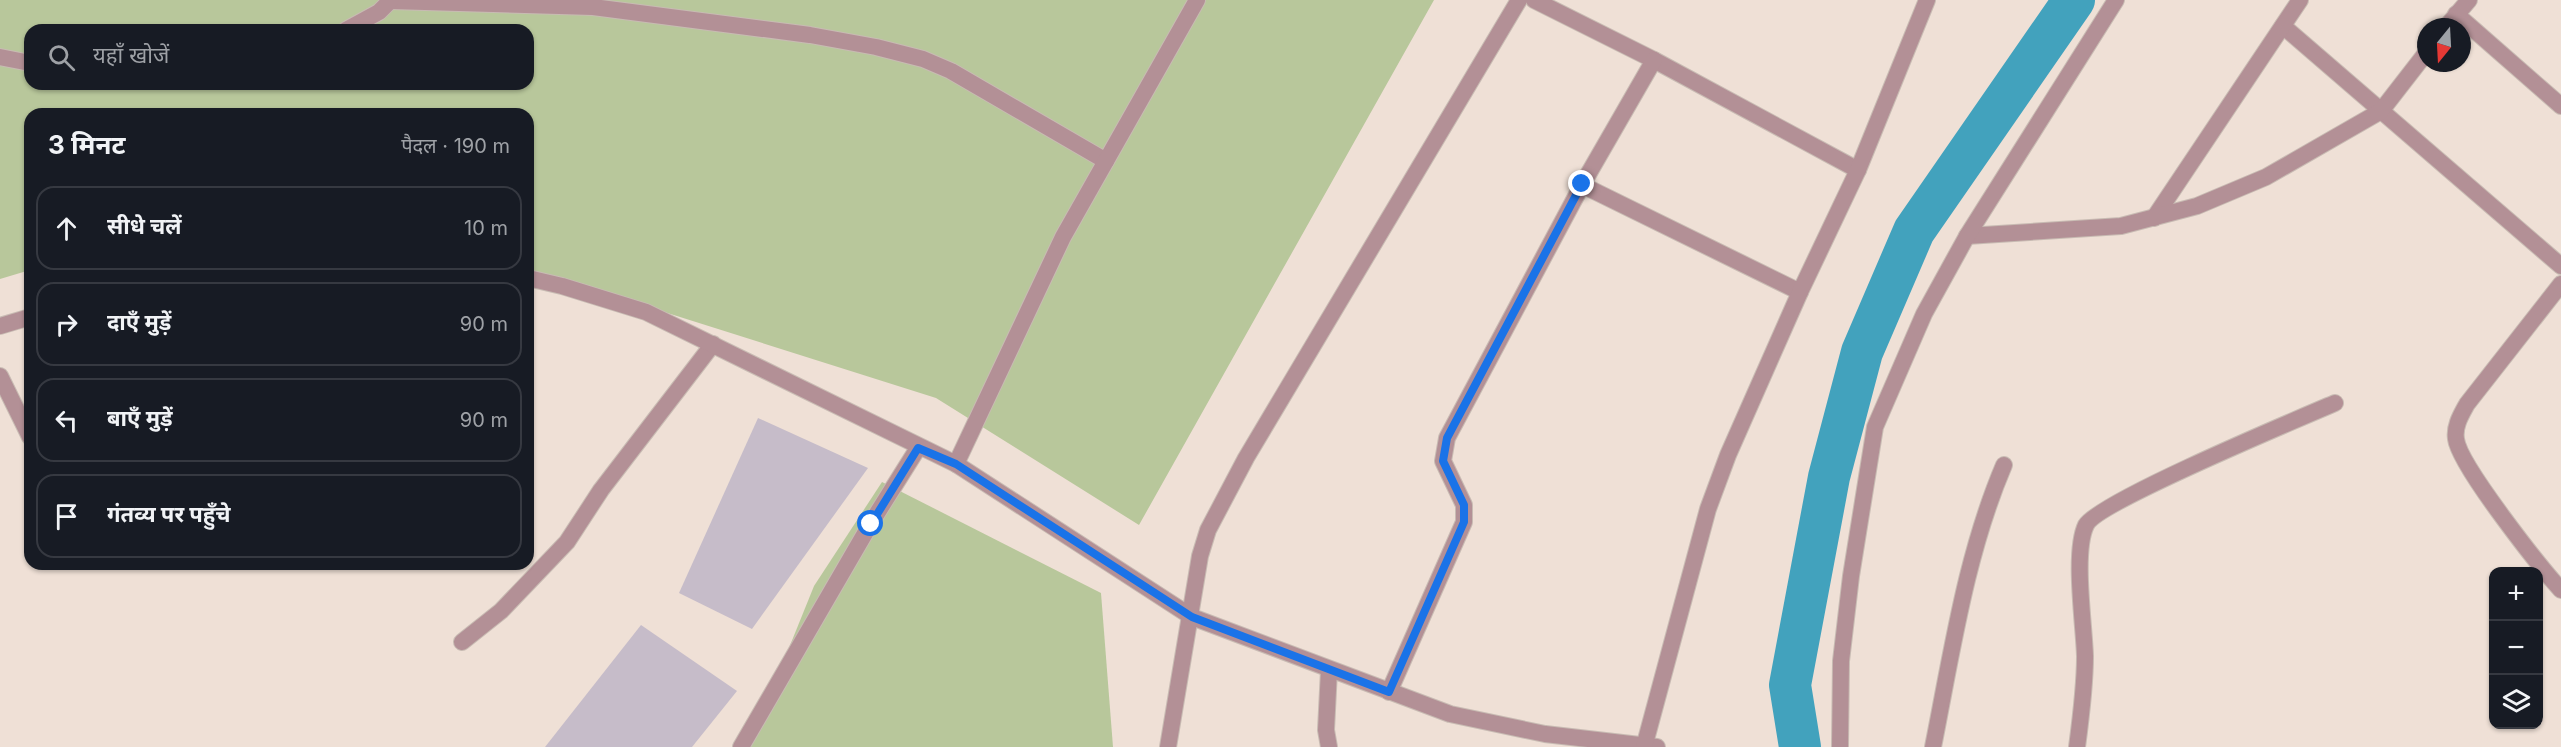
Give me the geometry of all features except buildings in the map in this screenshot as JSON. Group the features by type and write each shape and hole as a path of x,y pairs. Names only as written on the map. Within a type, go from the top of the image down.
{"street":[{"path":"357,24 379,12 391,0 593,7 810,35 876,47 923,59 951,71 1106,162"},
{"path":"956,464 1058,247 1197,0"},
{"path":"1168,747 1192,617 1200,556 1208,530 1246,458 1519,0"},
{"path":"1534,0 1654,60 1858,170"},
{"path":"534,279 646,312 918,448 956,464 1192,617 1450,714 1545,734 1649,746 1708,509 1728,455 1800,292 1858,170 1927,0"},
{"path":"1840,747 1842,650 1851,576 1875,427 1924,314 1967,236 2116,0"},
{"path":"2154,218 2301,0"},
{"path":"2453,18 2469,0"},
{"path":"2283,26 2561,266"},
{"path":"2471,36 2561,106"},
{"path":"0,57 24,62"},
{"path":"1389,692 1464,522 1464,505 1443,461 1447,438 1582,184 1654,60"},
{"path":"1967,236 2090,229 2154,218 2198,206 2266,177 2381,111 2417,65"},
{"path":"1582,184 1800,292"},
{"path":"2561,284 2467,404 2457,423 2456,439 2462,456 2473,473 2538,564 2561,590"},
{"path":"0,326 24,319"},
{"path":"462,642 509,603 567,542 601,490 713,344"},
{"path":"0,376 24,425"},
{"path":"2078,747 2085,668 2081,558 2086,524 2099,512 2177,473 2335,403"},
{"path":"741,747 918,448"},
{"path":"1933,747 1960,609 1985,515 2004,465"},
{"path":"1329,670 1326,730 1329,747"}],"green space":[{"path":"0,0 1434,0 1139,525 936,398 534,271 534,108 24,108 24,272 0,279"},
{"path":"882,482 1101,593 1113,747 749,747 814,586"}],"waterway":[{"path":"1800,747 1790,685 1829,477 1862,352 1914,231 2074,0"}],"route":[{"path":"871,524 918,448 956,464 1192,617 1389,692 1460,536 1464,522 1464,505 1451,482 1443,461 1447,438 1582,184"}]}
